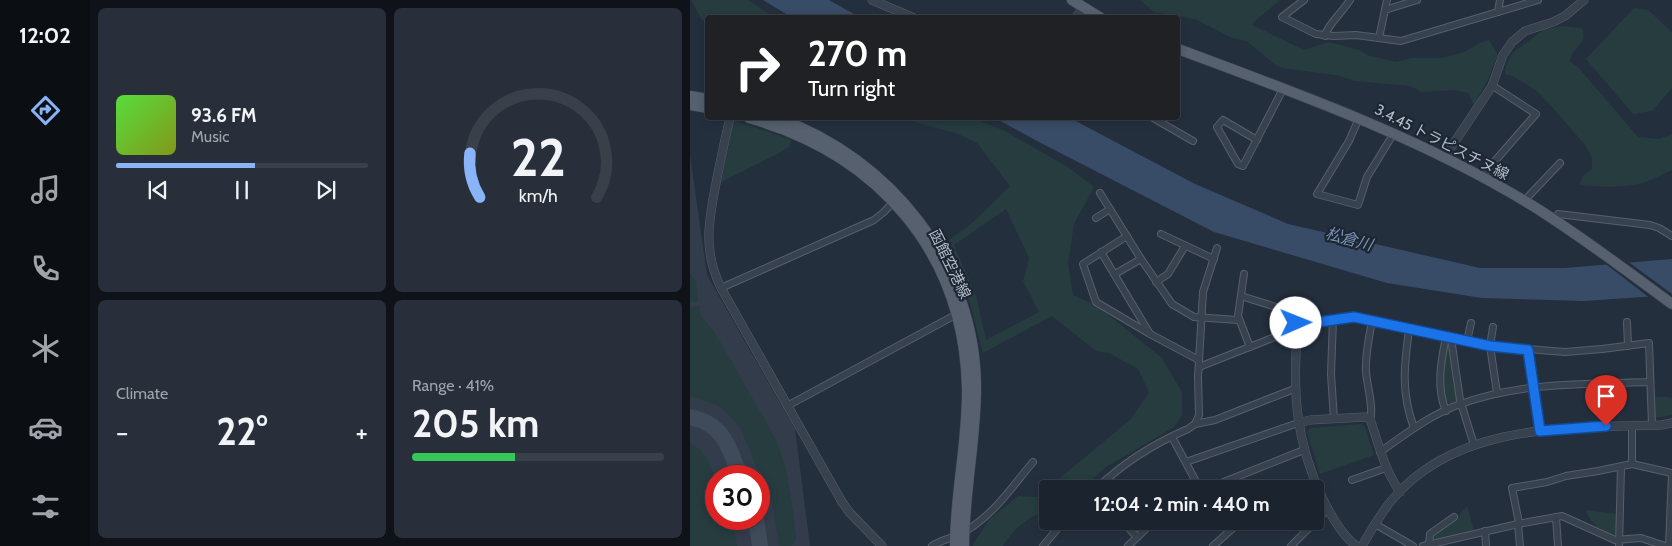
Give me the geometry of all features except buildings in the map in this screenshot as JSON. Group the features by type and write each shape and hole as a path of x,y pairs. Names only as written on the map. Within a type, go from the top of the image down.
{"main road":[{"path":"1072,0 1086,5 1098,15"},
{"name":"3.4.45 トラピスチヌ線","path":"1180,50 1359,118 1394,133 1481,177 1554,220 1606,255 1672,304"},
{"path":"690,96 705,98"},
{"path":"690,105 705,108"},
{"name":"函館空港線","path":"755,120 792,132 828,150 863,173 896,199"},
{"name":"函館空港線","path":"782,120 810,131 846,151 869,168 896,199 916,229 961,312 967,411 958,539 964,546"}],"street":[{"path":"872,0 907,15"},
{"path":"1304,0 1282,17 1316,34 1325,36 1356,35 1401,41 1536,0"},
{"path":"1341,0 1345,8"},
{"path":"1325,36 1326,29 1350,0"},
{"path":"1379,38 1387,0"},
{"path":"1385,10 1417,0"},
{"path":"1498,12 1500,0"},
{"path":"1444,158 1492,86 1503,55 1512,42 1525,31 1565,16 1584,0"},
{"path":"1078,15 1086,5"},
{"path":"1481,177 1536,114 1496,88"},
{"path":"1257,140 1223,120 1217,127 1238,164 1243,166 1257,140 1283,89"},
{"path":"1359,118 1349,141 1317,194 1358,205 1367,177 1394,133"},
{"path":"730,120 708,229 711,262 721,288 842,502 882,546"},
{"path":"1156,120 1193,141"},
{"path":"1524,201 1560,163"},
{"path":"1100,193 1141,259 1172,304 1198,318 1238,320"},
{"path":"721,288 874,220 896,199"},
{"path":"1096,218 1110,210"},
{"path":"1554,220 1558,214 1650,225 1672,236"},
{"path":"1161,234 1214,259"},
{"path":"1127,236 1083,264 1096,302 1197,361 1250,347 1298,328 1354,317 1490,346 1528,350 1565,352 1649,343 1652,425"},
{"path":"1156,282 1168,274 1185,246"},
{"path":"1195,424 1200,407 1197,361 1198,318 1203,292 1217,248"},
{"path":"1101,252 1150,334"},
{"path":"1115,274 1141,259"},
{"path":"1244,274 1238,320 1250,347"},
{"path":"1241,296 1292,312 1298,328 1294,389 1298,423 1304,450 1315,480"},
{"path":"787,406 961,312"},
{"path":"1333,320 1331,374 1334,419"},
{"path":"1372,321 1366,366 1368,398 1372,413 1370,419 1386,468 1400,492"},
{"path":"1627,322 1628,346"},
{"path":"1467,341 1470,323"},
{"path":"1493,327 1490,346 1497,393"},
{"path":"1410,330 1404,365 1404,382 1406,404 1414,428"},
{"path":"1448,337 1461,404 1474,445"},
{"path":"1446,411 1442,399 1441,381 1442,356 1448,337"},
{"path":"1528,350 1540,431"},
{"path":"1380,452 1414,428 1446,411 1461,404 1497,393 1585,384 1650,382"},
{"path":"1105,480 1132,460 1195,424 1206,423 1294,389"},
{"path":"1186,462 1298,423 1365,417 1370,419"},
{"path":"1362,546 1375,524 1400,492 1433,464 1456,452 1474,445 1510,436 1540,431 1652,425 1672,422"},
{"path":"1632,426 1632,464"},
{"path":"1172,436 1195,480"},
{"path":"1229,480 1304,450"},
{"path":"932,546 937,542 958,539 997,507 1033,462"},
{"path":"1520,546 1512,488 1632,464 1672,473 1669,546"},
{"path":"1619,543 1621,467"},
{"path":"1352,480 1386,468"},
{"path":"1324,500 1341,531 1356,546"},
{"path":"1291,546 1328,509"},
{"path":"1454,517 1430,534 1426,545 1452,543 1484,531 1562,516 1619,543 1642,538 1665,546"},
{"path":"1556,517 1558,546"},
{"path":"1375,524 1413,546"},
{"path":"1043,546 1056,530"},
{"path":"1131,530 1137,536"},
{"path":"1128,546 1144,530"},
{"path":"1213,546 1231,530"},
{"path":"1484,531 1486,546"}],"shaded area":[{"path":"690,155 707,275 795,429 810,546 690,546"}],"green space":[{"path":"691,0 748,0 771,15 705,15 705,21 702,20"},
{"path":"1140,0 1280,0 1252,25 1304,50 1329,42 1359,50 1370,56 1397,62 1411,58 1442,58 1464,52 1489,40 1498,55 1474,105 1468,93 1455,90 1422,92 1410,86 1355,81 1336,75 1282,68 1274,64 1248,42 1230,37 1195,19 1154,12"},
{"path":"1634,8 1648,10 1672,32 1672,88 1652,111 1633,114 1586,59"},
{"path":"1562,26 1582,28 1584,34 1582,42 1573,52 1570,62 1578,67 1638,137 1659,139 1672,134 1672,170 1636,185 1611,187 1579,185 1583,176 1592,169 1592,158 1585,145 1537,91 1513,76 1505,74 1506,66 1512,53 1545,29"},
{"path":"907,120 977,120 1003,130 1068,167 1094,187 1074,224 1068,263 1073,295 1097,306 1162,358 1182,392 1182,415 1174,427 1106,467 1092,480 1057,480 1131,419 1149,392 1138,369 1109,353 1096,351 1052,316 983,353 969,300 958,270 944,244 972,223 1010,186 977,143 956,133","holes":["1006,209 1029,258 1023,281 1039,312 986,340 976,296 954,245"]},
{"path":"736,121 792,140 789,147 781,152 721,182 732,123"},
{"path":"690,274 696,281 698,301 690,302"},
{"path":"699,306 701,316 715,333 775,438 784,462 795,524 796,537 795,542 791,546 779,546 773,507 770,500 770,465 756,465 741,429 726,412 717,405 690,396 690,307"},
{"path":"1447,347 1449,347 1457,401 1450,404 1447,402 1445,395 1444,382"},
{"path":"1654,397 1672,398 1672,415 1655,418"},
{"path":"1361,424 1365,427 1374,455 1320,474 1307,432 1310,428"},
{"path":"690,443 699,449 710,465 705,465 705,530 734,530 737,546 690,546"},
{"path":"1039,495 1039,514 1022,524 1011,534 1003,546 973,546 989,520 1018,496 1037,497"},
{"path":"1467,506 1474,531 1432,541 1433,535 1456,519"},
{"path":"1585,510 1617,514 1616,535 1597,527"}],"water":[{"path":"763,0 829,0 855,15 788,15"},
{"name":"松倉川","path":"999,120 1074,120 1195,184 1288,224 1480,268 1565,268 1672,259 1672,295 1584,301 1482,298 1387,283 1214,232"}],"pier":[{"path":"1626,260 1672,294 1672,297 1651,299 1603,262"}],"taxiway":[{"path":"690,417 701,420 718,431 724,438 736,465"},
{"path":"758,530 760,546"}],"route":[{"path":"1296,323 1298,325 1354,317 1490,346 1528,350 1540,431 1606,426"}]}
